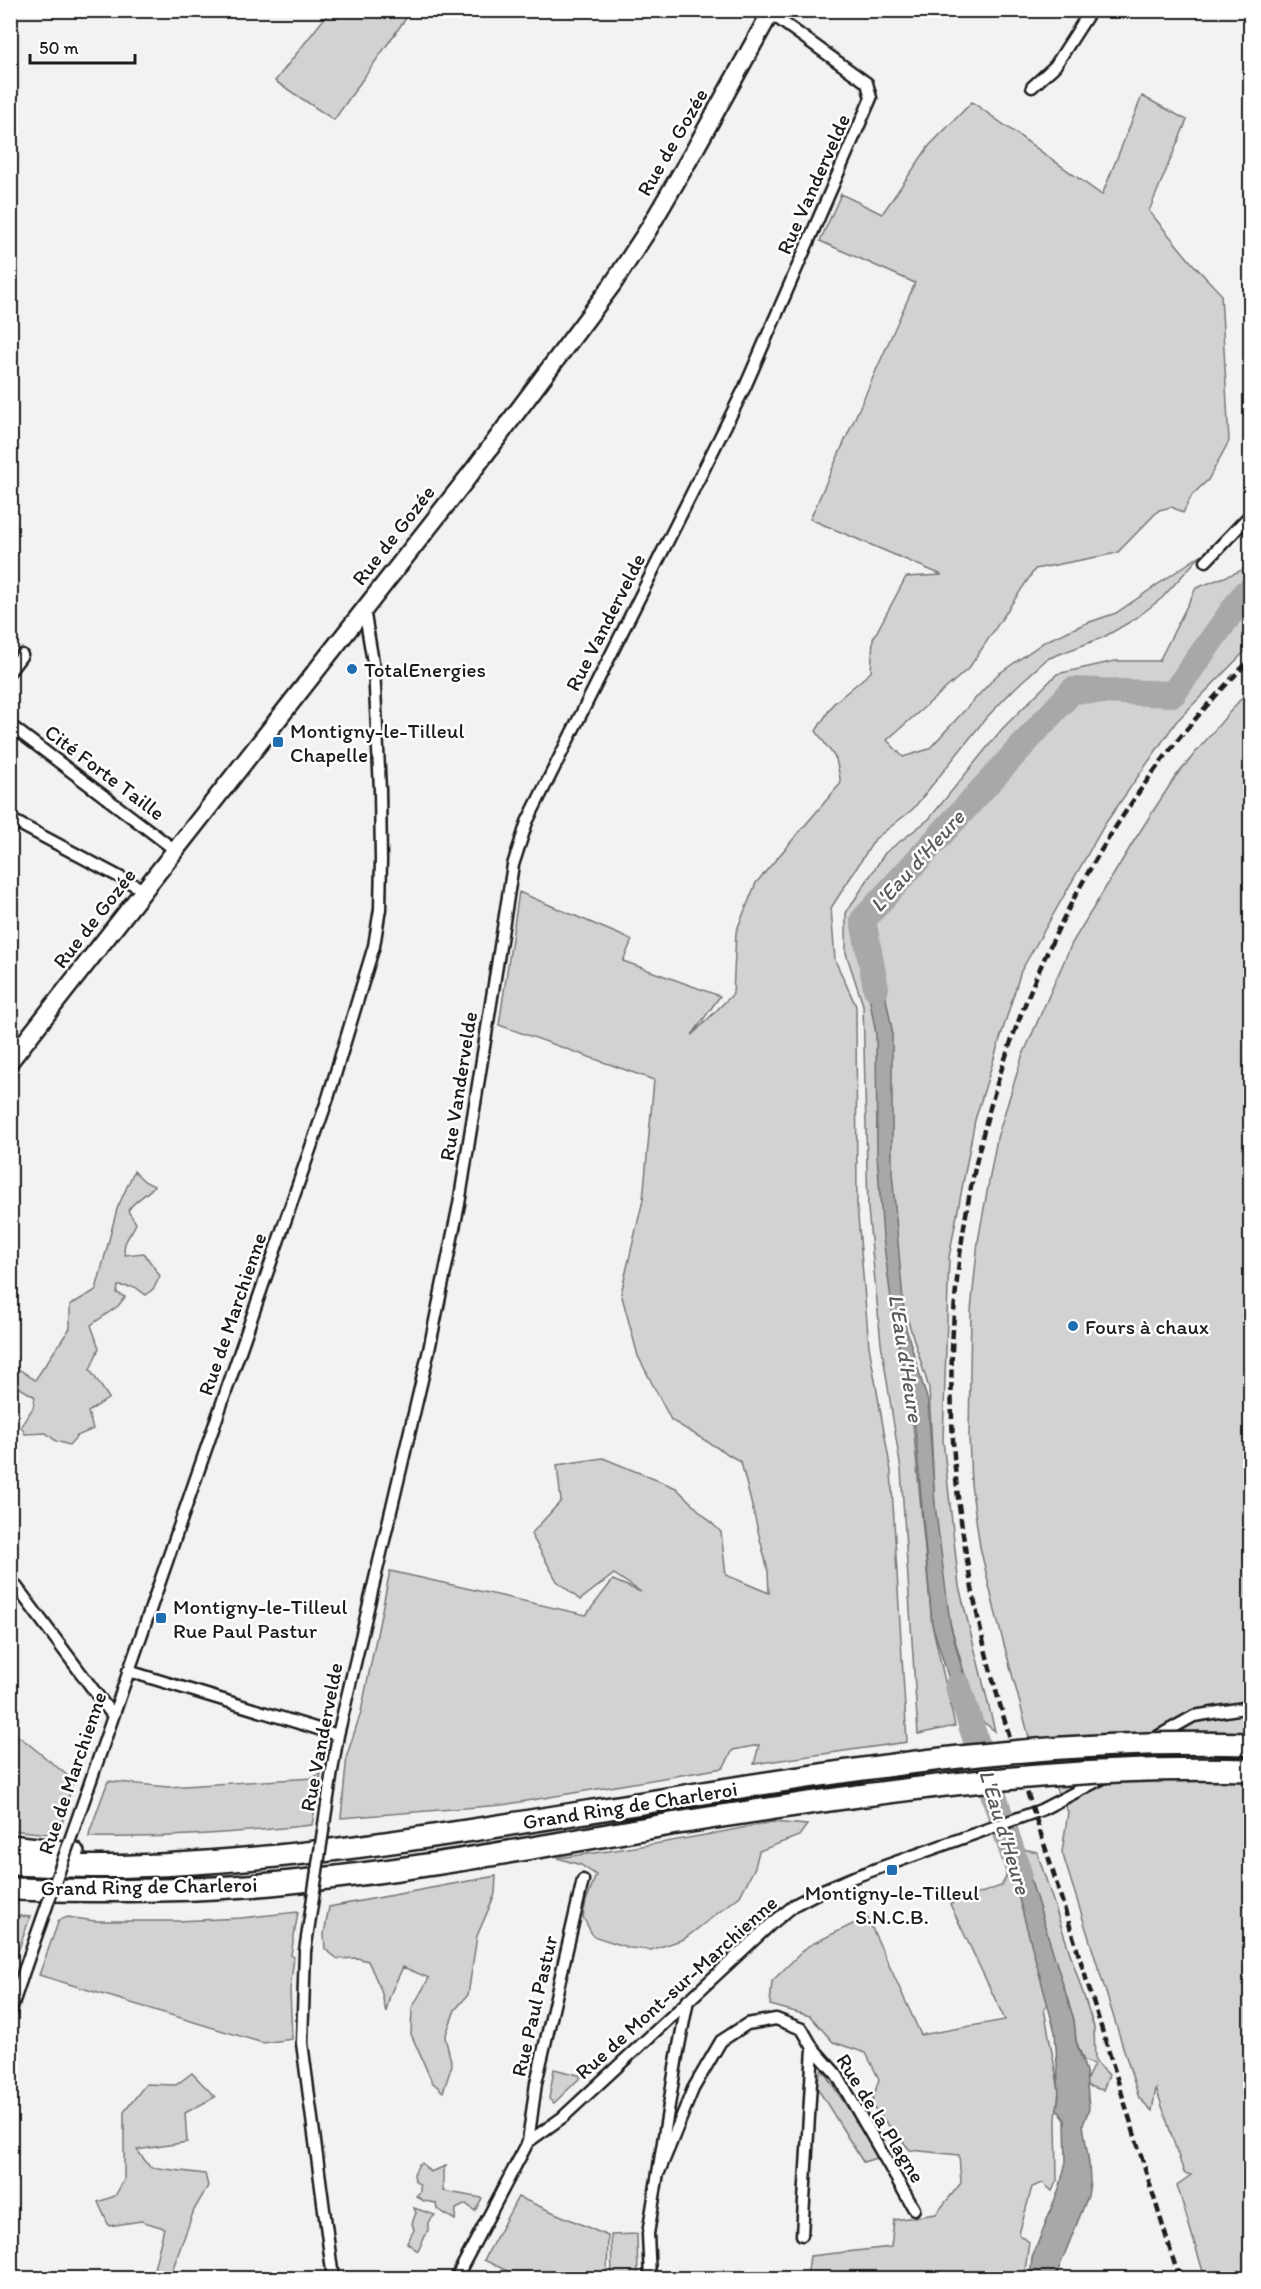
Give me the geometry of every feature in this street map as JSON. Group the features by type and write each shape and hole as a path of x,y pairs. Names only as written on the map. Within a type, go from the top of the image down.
{"highway":[{"name":"Grand Ring de Charleroi","path":"10,1864 132,1867 246,1860 364,1846 852,1769 963,1756 1077,1747 1194,1742 1251,1744"},
{"name":"Grand Ring de Charleroi","path":"10,1889 130,1892 247,1886 378,1872 857,1795 967,1781 1116,1771 1197,1768 1251,1770"},
{"path":"10,1846 87,1854 132,1867"}],"main road":[{"name":"Rue de Gozée","path":"10,1061 472,472 612,285 648,230 771,12"}],"street":[{"path":"1032,87 1055,66 1091,10"},
{"name":"Rue Vandervelde","path":"333,2278 302,2043 304,1951 338,1736 429,1350 457,1216 513,865 546,783 745,387 871,98 867,83 771,12"},
{"path":"1206,561 1251,515"},
{"name":"Rue de Marchienne","path":"10,2013 328,1098 374,946 380,909 380,790 374,668 364,609"},
{"path":"10,671 22,655"},
{"name":"Cité Forte Taille","path":"10,724 175,850"},
{"path":"10,819 144,891"},
{"path":"10,1578 113,1716"},
{"path":"128,1671 338,1736"},
{"name":"Rue de Mont-sur-Marchienne","path":"456,2278 528,2142 563,2117 742,1950 796,1904 854,1877 1041,1810 1105,1777 1160,1735 1194,1716 1251,1707"},
{"name":"Rue Paul Pastur","path":"528,2142 536,2083 583,1880"},
{"name":"Rue de la Plagne","path":"650,2278 648,2234 688,2000"},
{"name":"Rue de la Plagne","path":"659,2172 693,2089 721,2041 747,2024 776,2019 802,2029 813,2048 837,2075 914,2209"},
{"name":"Rue de la Plagne","path":"802,2235 813,2048"}],"shaded area":[{"path":"330,11 411,11 334,120 275,81"},
{"path":"1142,96 1187,120 1149,211 1221,294 1229,441 1208,480 1192,495 1183,513 1172,507 1159,510 1117,553 1035,569 969,668 887,740 903,757 929,749 997,675 1044,642 1116,613 1202,554 1162,598 1135,619 1104,637 1047,659 1016,687 986,718 913,809 875,839 831,908 835,960 856,1006 857,1204 869,1346 891,1471 907,1742 754,1764 759,1745 733,1750 723,1768 502,1805 341,1818 347,1755 361,1712 390,1571 586,1615 613,1580 641,1592 614,1574 580,1600 557,1581 531,1534 561,1501 557,1465 603,1458 676,1488 721,1532 726,1575 769,1593 768,1571 741,1462 671,1420 638,1356 621,1293 643,1200 654,1080 499,1025 519,892 632,940 623,961 720,996 692,1035 733,994 736,932 756,883 841,783 836,759 816,731 833,704 871,672 873,639 906,577 942,575 810,519 915,283 820,241 841,194 882,214 929,146 972,102 1102,195"},
{"path":"1250,567 1250,646 1176,722 1105,824 1021,971 975,1120 949,1257 943,1440 959,1586 995,1731 977,1717 950,1623 936,1534 929,1388 889,1260 893,1324 910,1393 932,1624 955,1726 918,1734 901,1470 881,1343 868,1209 863,1005 846,953 846,913 885,853 929,819 1002,729 1057,674 1115,661 1159,661 1196,588"},
{"path":"1250,688 1250,2278 1205,2278 1177,2185 1191,2175 1184,2173 1156,2088 1152,2111 1139,2098 1062,1852 1068,1812 1029,1737 995,1611 980,1547 971,1484 969,1436 971,1311 978,1241 997,1138 1022,1057 1072,943 1175,777"},
{"path":"134,1171 144,1181 154,1186 128,1211 136,1223 124,1246 125,1255 144,1253 160,1276 154,1288 146,1295 135,1287 118,1286 117,1293 125,1297 118,1306 91,1325 99,1348 90,1370 109,1398 88,1412 93,1429 77,1436 69,1445 56,1441 46,1433 25,1434 21,1426 33,1408 35,1397 11,1379 11,1364 35,1380 70,1328 70,1305 96,1290 117,1209"},
{"path":"11,1731 73,1780 62,1824 58,1829 59,1835 11,1830"},
{"path":"321,1773 312,1825 201,1835 89,1837 108,1781 168,1787 313,1778"},
{"path":"772,1822 807,1825 799,1836 759,1851 755,1867 740,1896 684,1939 651,1950 630,1948 593,1936 583,1917 586,1901 596,1875 581,1865 557,1858 611,1851"},
{"path":"1004,1845 1037,1852 1094,2027 1095,2061 1109,2075 1103,2090 1084,2085 1094,2064 1084,2061 1076,2041 1074,2020 1062,1990 1044,2009 1059,2090 1056,2119 1057,2180 1052,2191 1043,2183 1032,2187 1019,2234 1029,2242 1024,2278 807,2278 810,2256 891,2247 894,2220 936,2214 961,2183 959,2155 910,2150 871,2105 879,2079 866,2053 833,2042 810,2016 770,2005 772,1981 808,1946 867,1917 921,2035 1005,2020 950,1904 1001,1886 1006,1877"},
{"path":"496,1876 495,1894 477,1936 468,1995 455,2010 445,2037 452,2065 443,2092 432,2082 411,2034 412,2008 429,1978 403,1967 390,1995 386,2012 381,1990 368,1961 357,1958 338,1959 325,1949 324,1934 329,1907"},
{"path":"298,1912 291,1955 294,1957 290,1990 292,2039 263,2043 39,1975 59,1920 68,1917 95,1921 178,1921"},
{"path":"11,1915 30,1917 10,1972"},
{"path":"554,2069 582,2076 554,2103 549,2099"},
{"path":"822,2069 880,2157 863,2162 816,2086"},
{"path":"192,2073 215,2097 185,2113 187,2142 137,2150 150,2167 205,2174 208,2186 194,2210 172,2271 179,2278 149,2278 153,2273 164,2228 141,2221 109,2226 98,2202 115,2196 124,2180 124,2112 146,2084 176,2085"},
{"path":"422,2163 430,2172 446,2166 443,2171 443,2191 482,2198 475,2211 466,2204 456,2209 455,2220 437,2209 436,2203 424,2201 416,2196 420,2192 420,2185 415,2181 414,2174 419,2164"},
{"path":"518,2197 608,2236 607,2278 522,2278 484,2260"},
{"path":"414,2208 435,2215 428,2222 428,2230 418,2251 407,2243 414,2230 412,2223 416,2213"},
{"path":"637,2234 638,2278 612,2278 611,2235"}],"water":[{"path":"877,953 892,1029 892,1171 905,1325 928,1402 935,1505 950,1623 974,1716 962,1722 932,1624 913,1404 894,1322 883,1238 877,1154 876,1034 862,958"},
{"path":"1018,1839 1074,2020 1076,2041 1086,2072 1089,2109 1083,2125 1089,2163 1088,2196 1055,2278 1030,2278 1032,2258 1060,2186 1066,2162 1065,2120 1057,2109 1059,2096 1055,2032 1004,1843"}],"waterway":[{"name":"L'Eau d'Heure","path":"876,988 863,920 1073,690 1173,694 1245,593 1250,591"},
{"name":"L'Eau d'Heure","path":"958,1685 1019,1873"}],"railway":[{"path":"1179,2278 1012,1743 984,1646 962,1527 952,1410 956,1291 974,1174 1005,1060 1048,949 1104,845 1172,748 1250,660"}],"place":[{"name":"TotalEnergies","path":"352,669"},
{"name":"Montigny-le-Tilleul Chapelle","path":"278,742"},
{"name":"Fours à chaux","path":"1073,1326"},
{"name":"Montigny-le-Tilleul Rue Paul Pastur","path":"161,1618"},
{"name":"Montigny-le-Tilleul S.N.C.B.","path":"892,1870"}]}
